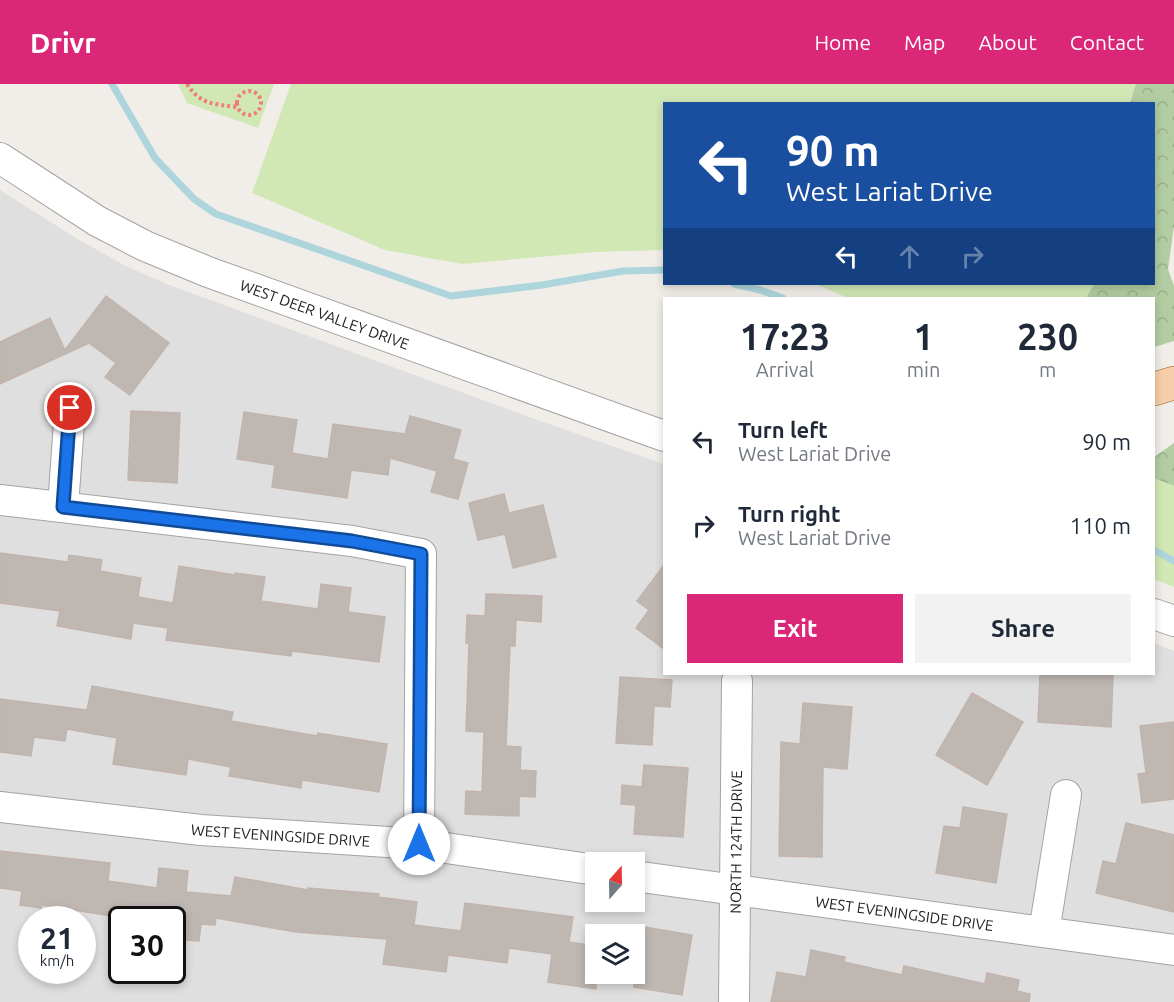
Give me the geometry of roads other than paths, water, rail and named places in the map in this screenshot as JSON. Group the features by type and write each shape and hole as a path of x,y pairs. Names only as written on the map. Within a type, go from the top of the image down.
{"main road":[{"path":"1155,389 1174,383"}],"street":[{"name":"WEST DEER VALLEY DRIVE","path":"0,158 88,216 145,246 208,272 663,436"},
{"path":"63,507 70,408"},
{"path":"0,500 352,541 421,554 419,844"},
{"path":"1155,614 1174,621"},
{"name":"NORTH 124TH DRIVE","path":"734,1002 737,681"},
{"path":"1044,932 1066,795"},
{"name":"WEST EVENINGSIDE DRIVE","path":"0,807 201,830 419,844 585,868"},
{"name":"WEST EVENINGSIDE DRIVE","path":"645,878 1174,950"}],"waterway":[{"path":"112,84 155,158 194,199 216,214 451,296 542,285 623,271 663,270"},
{"path":"738,285 780,297"},
{"path":"1155,551 1174,561"}]}
